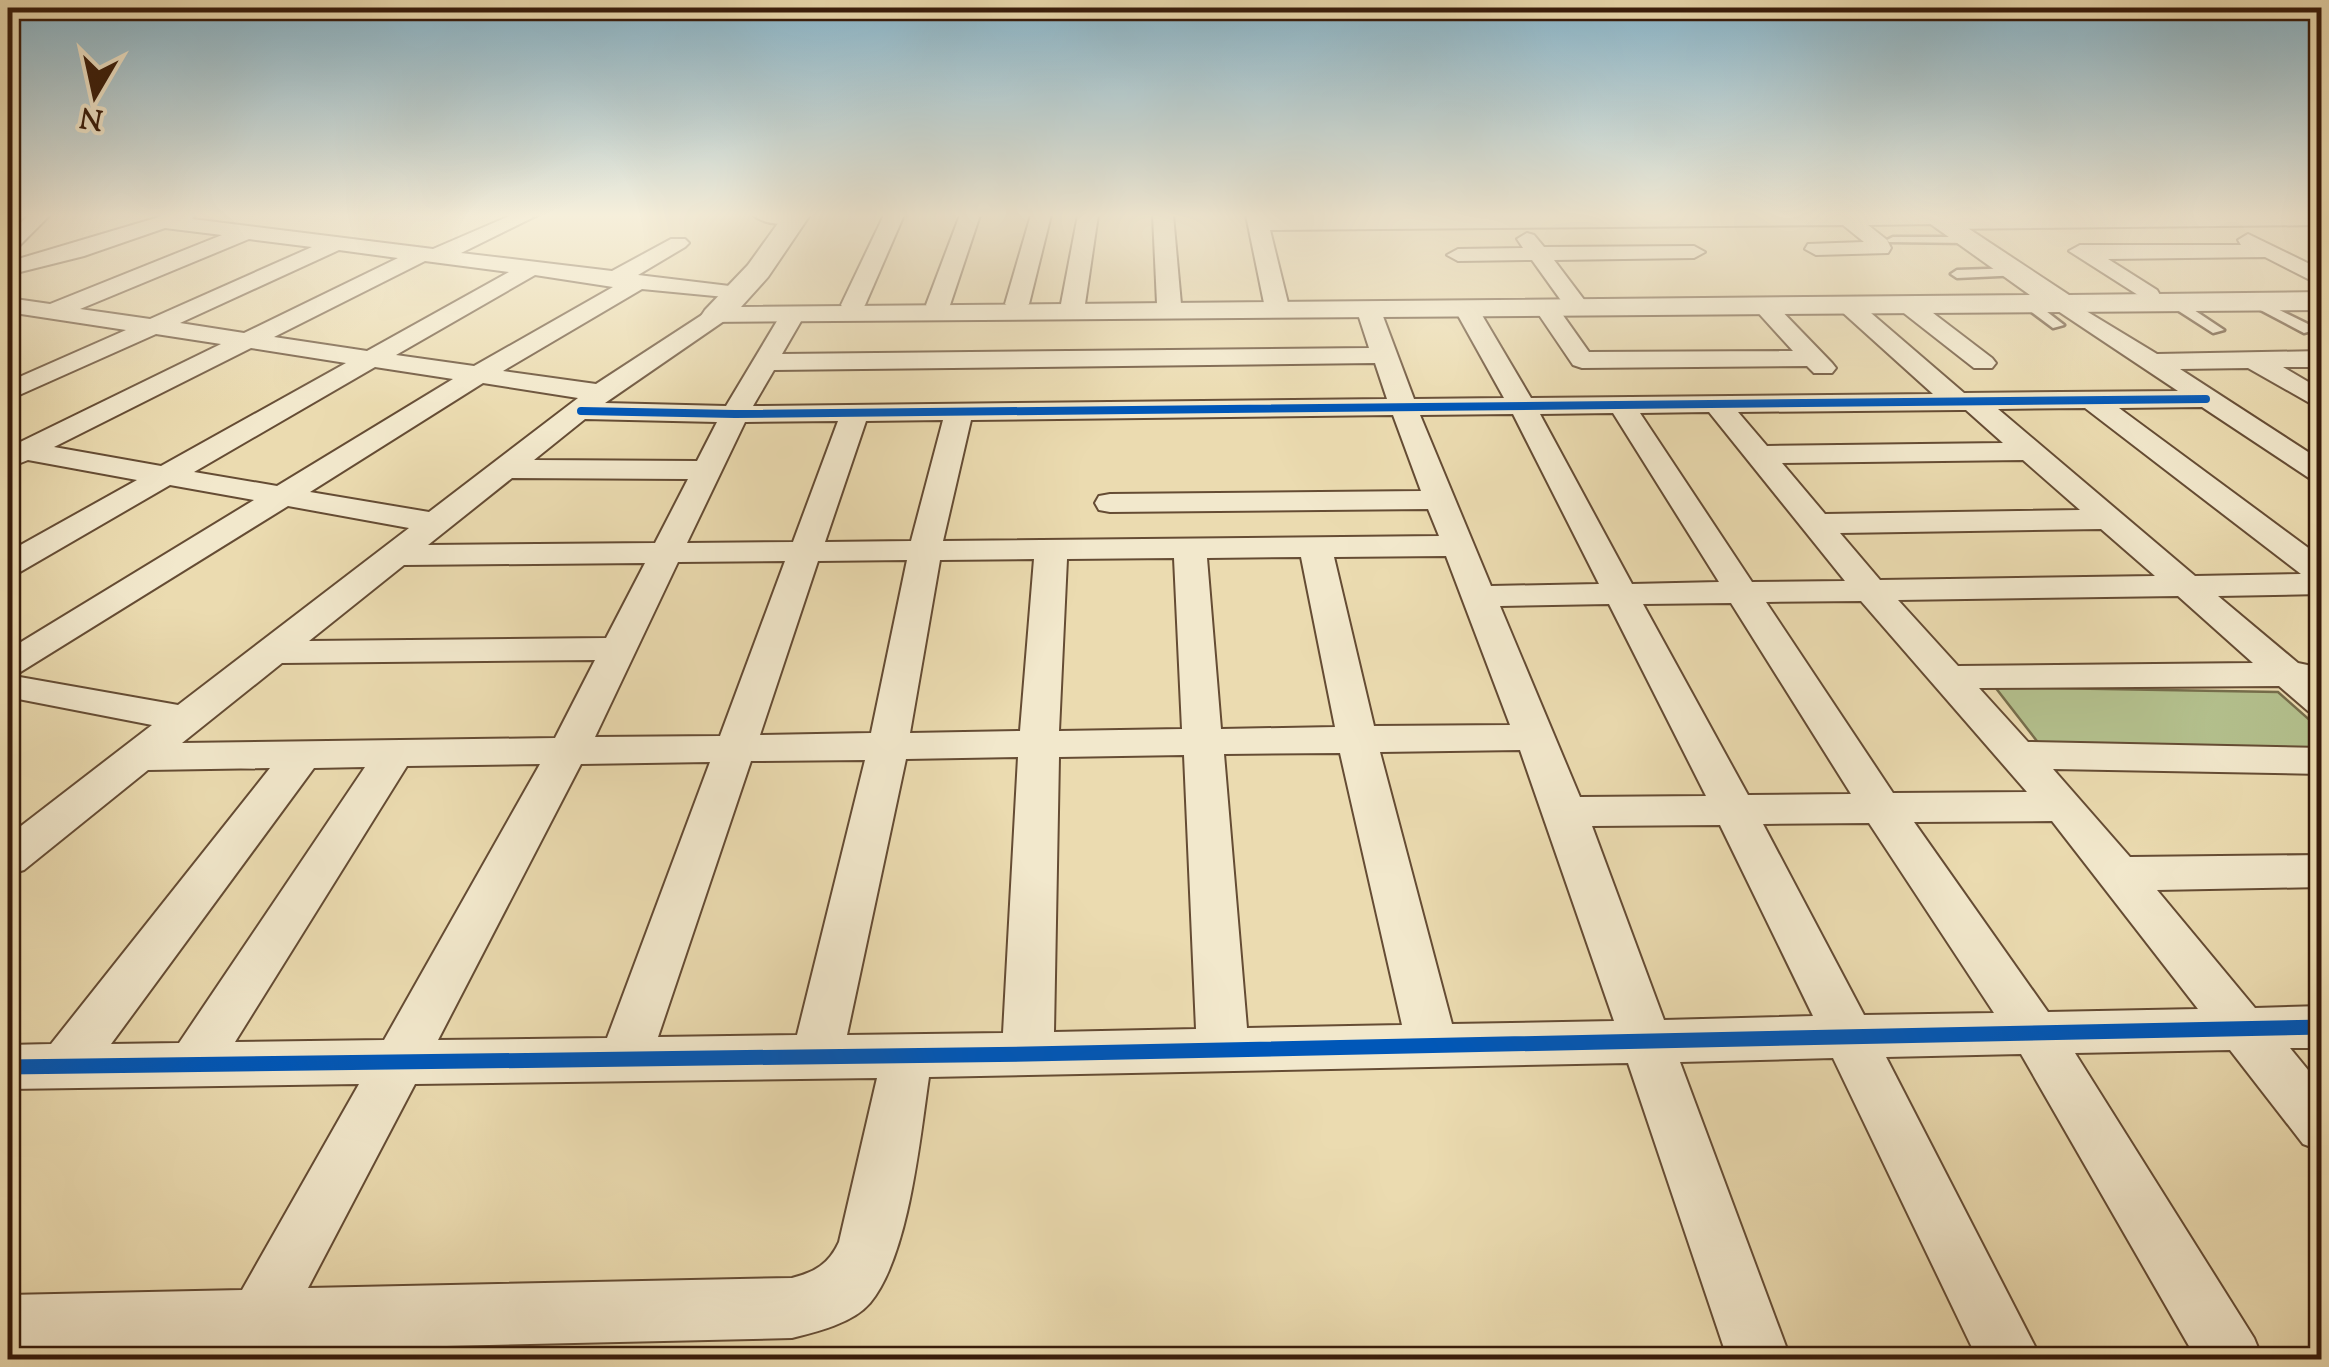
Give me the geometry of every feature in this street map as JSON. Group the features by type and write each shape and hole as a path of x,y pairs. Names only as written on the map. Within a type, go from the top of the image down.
{"street":[{"path":"8,330 133,279"},
{"path":"8,392 255,279"},
{"path":"13,446 53,436 378,279"},
{"path":"8,565 512,279"},
{"path":"606,279 792,316 1467,310 1560,305 2050,307 2162,299 2322,297"},
{"path":"8,666 283,499 628,279"},
{"path":"8,859 591,402 727,305 747,279"},
{"path":"853,305 865,279"},
{"path":"938,304 947,279"},
{"path":"1017,304 1024,279"},
{"path":"1073,304 1077,279"},
{"path":"1168,279 1169,304"},
{"path":"1271,279 1276,303"},
{"path":"1549,279 1582,360 1813,358"},
{"path":"2023,279 2050,307 2150,362 2322,474"},
{"path":"2128,279 2162,299 2255,302 2322,297"},
{"path":"727,305 2050,307"},
{"path":"1908,305 1983,364"},
{"path":"8,306 482,373 591,402 735,414 2206,399"},
{"path":"1849,306 2030,451 2189,586 2305,674 2322,703"},
{"path":"1764,307 1855,402"},
{"path":"1467,310 1522,406 1734,809 2011,1360"},
{"path":"1369,311 1403,407 1565,812 1760,1360"},
{"path":"247,1341 568,752 706,470 792,316"},
{"path":"768,362 1385,355"},
{"path":"2150,362 2322,359"},
{"path":"2253,360 2322,402"},
{"path":"2091,400 2322,574"},
{"path":"1717,404 1872,592 2062,806 2322,1127"},
{"path":"1621,405 1882,809 2033,1030 2232,1360"},
{"path":"817,1057 888,748 925,550 959,411"},
{"path":"624,1060 855,412"},
{"path":"2270,441 2322,438"},
{"path":"13,446 283,499 437,524"},
{"path":"1761,454 2030,451"},
{"path":"506,469 706,470"},
{"path":"1110,504 1440,500"},
{"path":"1816,524 2112,519"},
{"path":"398,554 1459,546"},
{"path":"1190,548 1223,1050"},
{"path":"1316,549 1357,738 1432,1045"},
{"path":"1028,1054 1039,744 1051,550"},
{"path":"1480,596 2322,584"},
{"path":"275,652 617,649"},
{"path":"1948,677 2305,674"},
{"path":"8,686 187,719"},
{"path":"138,757 1534,737"},
{"path":"193,1064 395,752"},
{"path":"64,1066 303,754"},
{"path":"2019,755 2322,761"},
{"path":"1565,812 2062,806"},
{"path":"2118,874 2322,870"},
{"path":"8,1068 1648,1043 2033,1030 2322,1026"},
{"path":"8,1326 247,1341 792,1308 821,1301 850,1282 868,1252 907,1054"}],"lane":[{"path":"2162,299 2218,330"},
{"path":"2255,302 2309,330"}],"green space":[{"path":"1995,687 2278,692 2321,730 2321,748 2040,745"}],"cycle path":[{"path":"581,411 735,414 2206,399"},
{"path":"8,1067 1028,1054 2322,1027"}]}
